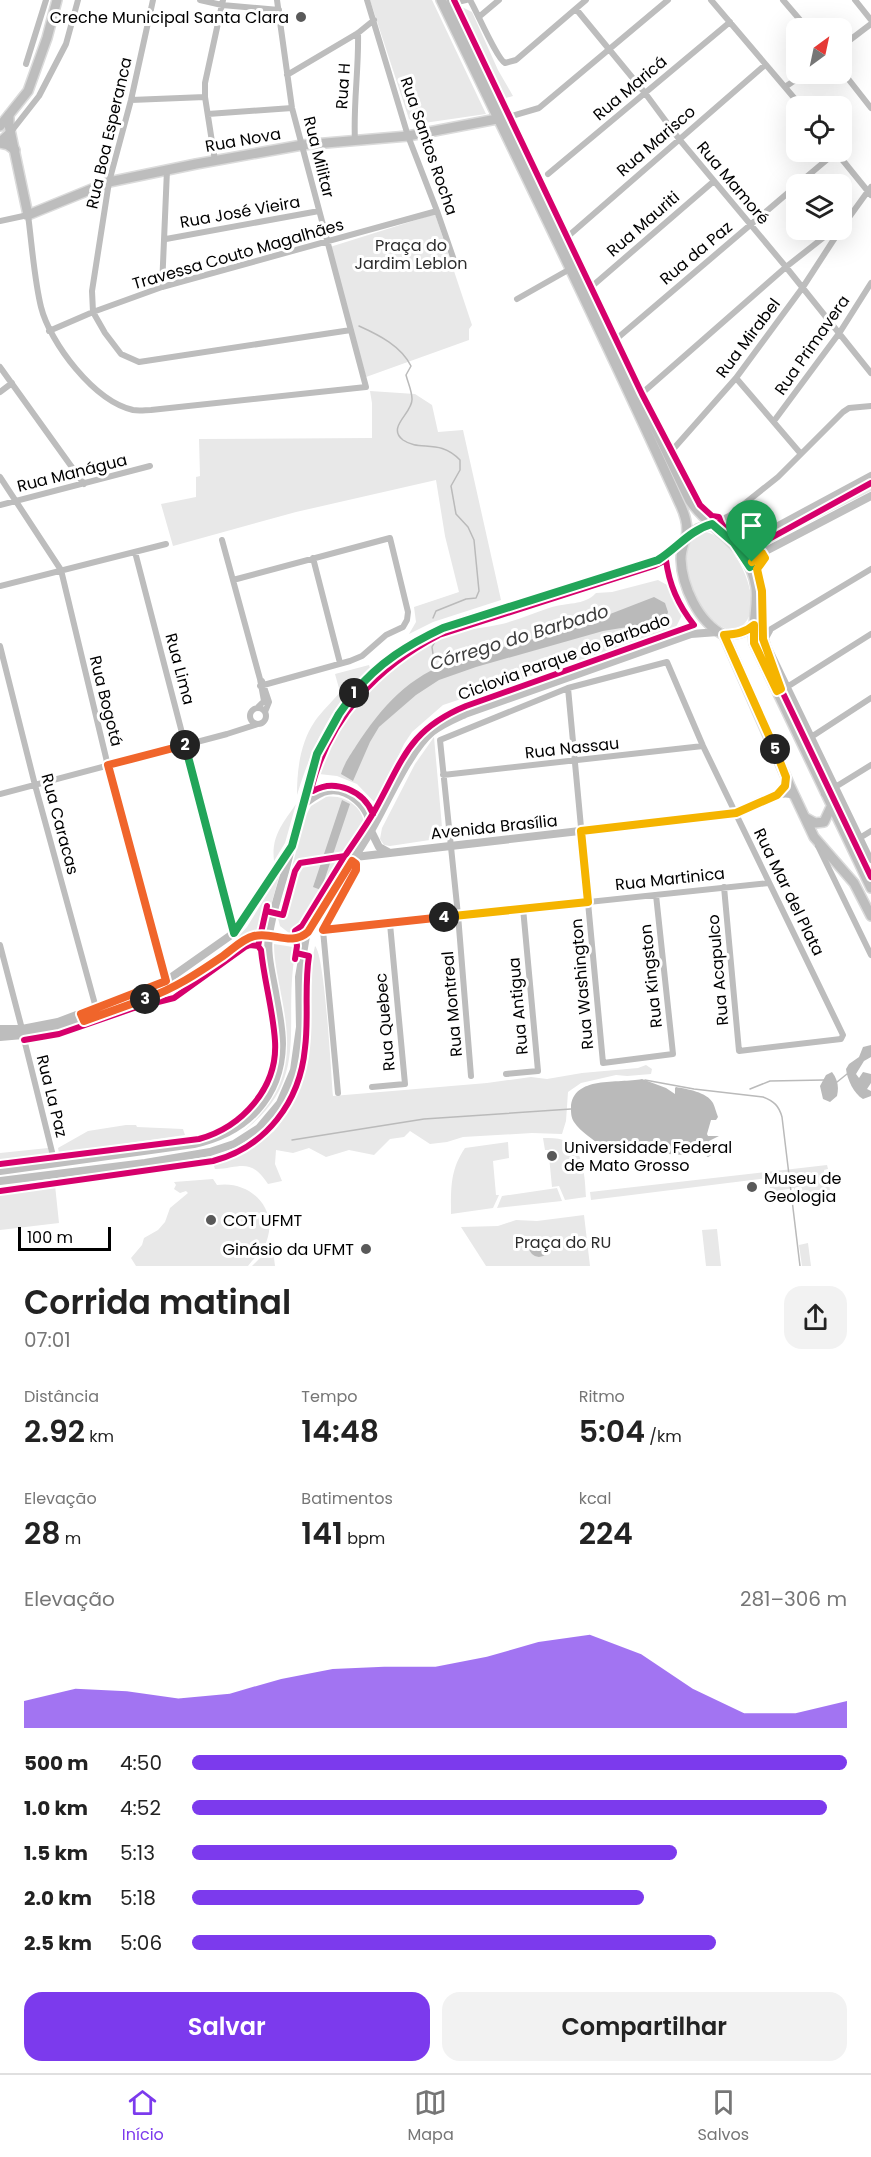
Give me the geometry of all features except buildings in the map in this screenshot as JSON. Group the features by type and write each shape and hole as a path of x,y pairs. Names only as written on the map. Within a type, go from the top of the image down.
{"main road":[{"path":"0,126 28,91 47,38 57,0"},
{"path":"441,0 566,238 690,501 734,543 750,567 756,585 757,602 754,643 871,888"},
{"path":"452,2 570,269 684,512 685,539 681,557 687,589 700,613 721,633 814,837 854,883 871,916"},
{"path":"9,116 10,133 28,216"},
{"name":"Rua Nova","path":"28,216 108,182 302,145 408,136 503,118"},
{"path":"10,133 0,142 15,150"},
{"path":"734,543 754,539 871,476"},
{"path":"750,567 755,558 762,553 871,496"},
{"path":"0,1171 214,1140 247,1121 272,1090 281,1052 281,1029 270,964 269,935 317,754 339,714 358,688 384,662 443,628 658,560 698,529 712,524"},
{"path":"0,1181 145,1163 210,1152 234,1144 259,1128 280,1103 294,1070 299,1033 299,977 308,932 354,859 414,753 432,732 465,714 691,634 737,634 748,631 754,625"},
{"path":"303,805 322,792 337,791 360,803 371,827"},
{"path":"806,818 815,823 824,822 831,807"},
{"path":"269,935 293,939 308,932"}],"street":[{"path":"26,64 46,0"},
{"path":"10,133 39,96 66,44 78,0"},
{"name":"Rua Boa Esperanca","path":"93,312 92,291 108,182 131,100 153,0"},
{"path":"200,0 279,10"},
{"name":"Rua Militar","path":"49,331 67,358 89,384 114,402 133,410 366,387 292,108 277,0"},
{"name":"Rua Santos Rocha","path":"367,0 408,136 456,266"},
{"path":"452,2 468,0 480,16 501,61 509,63 516,60 586,0"},
{"path":"480,16 499,0"},
{"path":"503,118 530,112 549,100 668,0"},
{"path":"711,0 793,96"},
{"path":"783,0 798,18"},
{"path":"852,38 871,22 855,0"},
{"path":"215,161 205,83 222,2"},
{"name":"Rua Mamoré","path":"576,9 645,93 679,139 803,287 871,373"},
{"path":"287,75 358,33 374,20"},
{"name":"Rua Maricá","path":"548,174 730,22"},
{"name":"Rua H","path":"355,141 358,33"},
{"name":"Rua Marisco","path":"566,238 765,65"},
{"path":"785,87 789,84"},
{"path":"852,84 871,108"},
{"path":"131,100 205,97"},
{"path":"208,114 292,108"},
{"name":"Rua da Paz","path":"810,174 824,162"},
{"path":"845,162 870,191"},
{"path":"162,287 168,170"},
{"name":"Rua Mauriti","path":"590,288 714,181"},
{"name":"Rua Mirabel","path":"852,213 870,191"},
{"name":"Rua da Paz","path":"614,341 786,195"},
{"name":"Rua José Vieira","path":"166,239 319,211"},
{"name":"Travessa Couto Magalhães","path":"49,331 162,287 437,211"},
{"path":"28,216 41,306 49,331"},
{"name":"Rua Nova","path":"0,221 28,216"},
{"path":"640,395 786,267 820,240"},
{"name":"Rua Mirabel","path":"668,455 736,378 803,287 833,240"},
{"path":"517,299 570,269"},
{"name":"Rua Primavera","path":"774,421 840,333 871,283"},
{"path":"93,312 121,354 139,362 351,330"},
{"path":"0,367 84,484"},
{"path":"736,378 801,454"},
{"path":"0,392 12,384"},
{"path":"712,524 726,518 778,477 843,412 849,408 871,406"},
{"name":"Rua Manágua","path":"0,505 150,466"},
{"name":"Rua Bogotá","path":"0,477 61,570 108,765 166,981"},
{"path":"233,579 390,537 408,612 403,627 386,634 362,656 261,683"},
{"path":"222,540 264,701 251,710 246,729"},
{"path":"0,586 166,544"},
{"name":"Rua Lima","path":"135,552 234,933"},
{"path":"313,558 340,663"},
{"path":"871,568 771,629 767,635 767,644 871,860"},
{"path":"777,691 871,634"},
{"name":"Rua Caracas","path":"0,646 96,1008"},
{"name":"Rua Montreal","path":"471,1076 458,915 440,740 568,688 667,662"},
{"name":"Rua Mar del Plata","path":"667,662 703,746 843,1035 839,1040 739,1051"},
{"path":"0,794 258,724 265,720 269,702 261,683"},
{"name":"Rua Washington","path":"568,688 603,1063 673,1054"},
{"path":"802,743 871,698"},
{"path":"258,707 265,712"},
{"path":"250,719 258,724"},
{"name":"Rua Nassau","path":"443,775 703,746"},
{"path":"825,794 871,765"},
{"path":"777,795 785,786 786,777"},
{"name":"Avenida Brasília","path":"354,859 449,845 736,813 777,795 787,793 795,796"},
{"path":"371,827 379,847 389,853"},
{"path":"850,844 871,831"},
{"path":"814,837 871,956"},
{"path":"83,1017 96,1008 166,981 234,933 292,846"},
{"path":"339,1093 323,930 356,870 354,859"},
{"name":"Rua Martinica","path":"323,930 769,883"},
{"name":"Rua Acapulco","path":"724,887 739,1051"},
{"name":"Rua Kingston","path":"656,895 673,1054"},
{"name":"Rua Antigua","path":"506,1074 538,1071 523,908"},
{"name":"Rua Quebec","path":"372,1088 405,1084 390,924"},
{"path":"0,1037 83,1017 170,990 246,940 254,936 269,935"},
{"name":"Rua La Paz","path":"0,945 55,1164"},
{"path":"0,1029 23,1032"}],"green space":[{"path":"370,0 432,0 486,114 417,124 409,119"},
{"path":"460,6 472,12 498,70 513,96 506,98"},
{"name":"Praça do Jardim Leblon","path":"435,214 472,325 469,329 469,340 366,377 330,247"},
{"path":"370,391 415,394 432,405 438,432 463,430 501,600 433,622 409,634 416,622 414,607 459,592 445,536 436,480 296,512 173,546 161,504 196,497 196,477 200,476 199,439 372,438"},
{"path":"871,486 871,491 761,547 760,545"},
{"path":"706,532 718,537 729,548 747,579 751,596 751,611 745,623 733,631 720,626 708,614 697,599 689,582 685,565 686,550 693,538"},
{"path":"658,580 669,586 682,615 676,627 609,652 547,669 503,688 443,705 412,732 376,804 357,784 337,776 319,774 341,722 354,704 378,679 423,646 452,633 514,621 555,606 586,600 596,593 612,592"},
{"path":"369,665 370,668 345,696 325,727 309,760 297,795 299,766 306,738 315,721 340,692 335,674"},
{"path":"434,737 443,838 384,845 380,839 382,828 415,764"},
{"path":"326,797 341,798 354,805 362,816 364,831 304,926 301,930 289,933 280,926 278,918 306,815 311,806"},
{"path":"296,804 285,843 274,861 276,837"},
{"path":"280,873 264,930 238,937 247,927"},
{"path":"274,944 293,947 290,1054 286,1074 277,1094 263,1113 242,1132 270,1103 284,1072 287,1055 285,1019"},
{"path":"315,946 319,954 325,992 333,1096 531,1077 547,1079 638,1068 646,1065 652,1069 651,1074 616,1075 581,1083 568,1092 566,1121 562,1134 532,1133 463,1137 430,1144 410,1131 404,1137 390,1139 374,1155 349,1150 326,1157 309,1148 293,1153 276,1150 275,1164 282,1181 268,1184 256,1170 250,1167 215,1169 213,1163 245,1150 274,1131 288,1111 301,1084 309,1055 311,977"},
{"path":"126,1125 183,1129 185,1135 59,1153 58,1148 88,1131"},
{"path":"543,1138 563,1140 575,1149 582,1164 586,1197 565,1200 559,1186 552,1187 549,1156 552,1155 550,1150 545,1150"},
{"path":"508,1142 509,1158 493,1161 496,1195 499,1195 493,1208 451,1214 451,1187 454,1172 465,1148"},
{"path":"48,1148 50,1155 0,1161 0,1153"},
{"path":"827,1165 828,1169 824,1170 824,1178 828,1178 830,1190 795,1196 794,1188 771,1192 767,1178 591,1200 590,1192"},
{"path":"213,1179 217,1185 240,1187 250,1192 264,1207 269,1228 267,1240 248,1266 136,1266 131,1258 142,1245 144,1238 158,1230 165,1222 170,1208 188,1193 186,1191 180,1193 174,1189 176,1185 174,1182"},
{"path":"55,1185 59,1223 0,1230 0,1193"},
{"path":"557,1188 562,1201 497,1208 502,1196"},
{"name":"Praça do RU","path":"584,1215 590,1266 486,1266 461,1227 498,1226 516,1220 537,1221"},
{"path":"717,1229 721,1266 706,1266 702,1230"},
{"path":"808,1243 811,1266 802,1266 799,1245"},
{"path":"273,1250 275,1266 252,1266 266,1252"}],"shaded area":[{"path":"654,597 665,603 668,612 666,619 603,631 476,667 439,680 416,695 379,727 353,781 341,774 366,731 387,705 410,684 438,667 455,660 574,628"},
{"path":"342,800 350,804 321,890 313,887"},
{"path":"871,1045 871,1057 864,1061 856,1074 859,1078 863,1072 871,1074 871,1083 867,1089 871,1091 871,1096 863,1099 852,1086 846,1069 859,1057 863,1047"},
{"path":"832,1072 837,1081 838,1090 837,1096 830,1102 823,1099 820,1086 826,1075"},
{"path":"642,1079 675,1094 676,1087 696,1092 710,1099 718,1117 716,1120 711,1120 707,1134 708,1136 719,1136 709,1141 708,1146 720,1146 718,1151 708,1157 698,1151 685,1155 601,1147 574,1122 571,1108 573,1097 579,1090 598,1083"},
{"path":"539,1237 546,1240 549,1247 546,1254 539,1257 532,1254 529,1247 532,1240"}],"waterway":[{"path":"359,326 382,337 395,347 411,366 406,375 412,399 397,430 399,435 409,443 445,449 460,460 460,470 451,486 456,514 468,527 474,540 479,591 476,598 466,599 436,611 433,618"},
{"name":"Córrego do Barbado","path":"435,668 432,647 436,640"},
{"path":"837,1082 847,1074"},
{"path":"645,1080 694,1089 763,1097 776,1104 782,1117 800,1266"},
{"path":"750,1089 770,1081 824,1080"},
{"path":"292,1140 424,1119 571,1109"}],"cycle path":[{"path":"454,0 642,394 700,505 712,516 719,517 724,527 731,533 741,536 751,534 765,558 757,569 762,591 763,639 768,655 781,689 871,877"},
{"path":"758,545 871,483"},
{"name":"Ciclovia Parque do Barbado","path":"266,911 283,915 295,871 300,863 345,856 372,816 409,748 431,725 466,706 694,625 675,594 666,560 654,566 439,635 416,648 376,679 359,697 331,738 312,786 313,791 330,786 348,789 363,799 373,814"},
{"path":"295,959 297,946 295,931 302,926 345,856"},
{"path":"0,1164 199,1139 215,1133 243,1115 264,1089 274,1058 275,1041 272,1018 261,950 258,946 267,906"},
{"path":"24,1040 59,1034 134,1008 174,998 245,947 258,946"},
{"path":"0,1191 213,1161 249,1145 264,1133 288,1104 302,1068 306,1037 309,956 296,953"}],"place":[{"name":"Creche Municipal Santa Clara","path":"301,17"},
{"name":"Universidade Federal de Mato Grosso","path":"552,1156"},
{"name":"Museu de Geologia","path":"752,1187"},
{"name":"COT UFMT","path":"211,1220"},
{"name":"Ginásio da UFMT","path":"366,1249"}],"route":[{"path":"712,524 734,543 750,567 752,562 762,553 765,558 757,569 762,591 763,639 781,689 777,691 754,643 754,625 748,631 724,635 786,777 785,786 777,795 736,813 581,831 588,902 323,930 356,870 356,864 352,861 308,932 303,936 290,939 269,935 254,936 170,990 84,1021 81,1014 166,981 108,765 186,745 234,933 292,846 312,770 325,737 358,688 384,662 443,628 658,560 684,541 692,532 712,524"}]}
